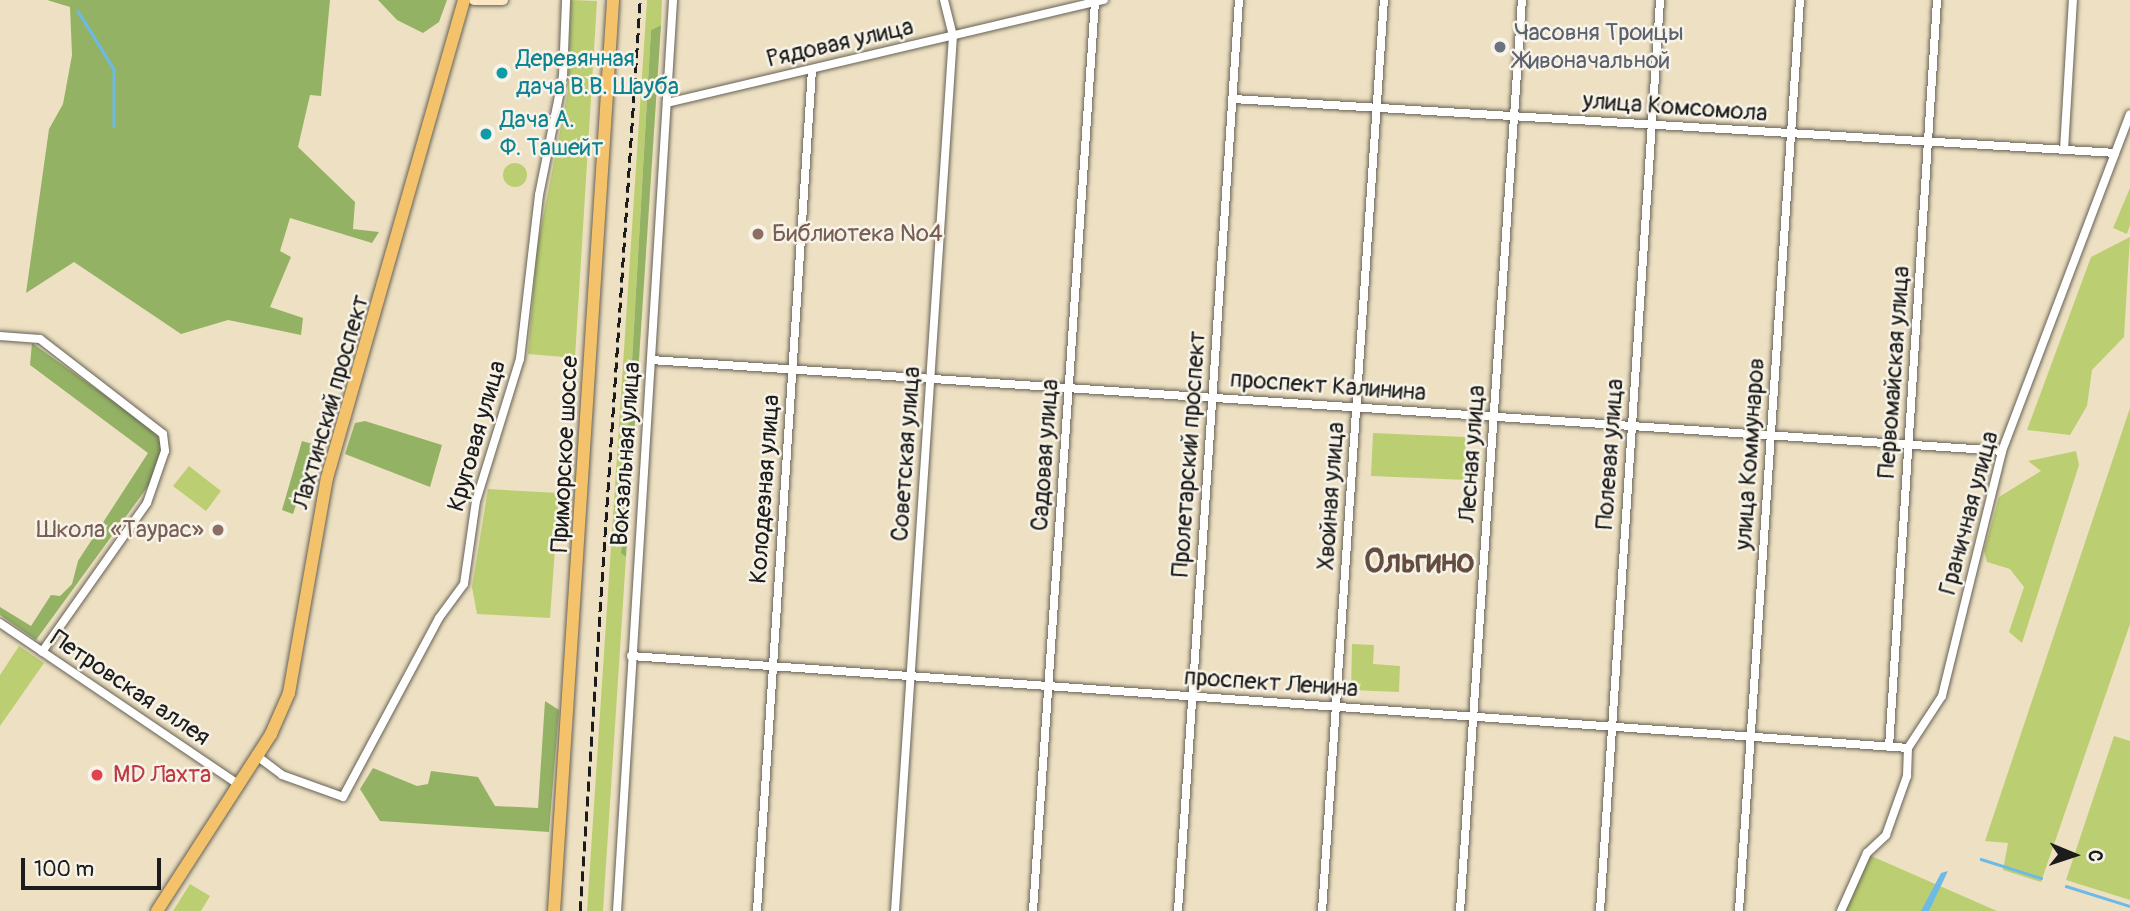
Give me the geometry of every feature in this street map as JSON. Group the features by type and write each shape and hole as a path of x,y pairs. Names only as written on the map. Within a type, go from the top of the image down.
{"main road":[{"name":"Лахтинский проспект","path":"157,911 257,756 298,663 327,478 464,0"},
{"path":"474,0 503,0"},
{"name":"Приморское шоссе","path":"554,911 613,0"}],"street":[{"name":"Круговая улица","path":"257,756 282,775 343,797 439,618 464,584 476,501 520,359 533,234 563,76 566,0"},
{"name":"Вокзальная улица","path":"617,911 673,0"},
{"name":"Советская улица","path":"895,911 953,36 944,0"},
{"name":"Пролетарский проспект","path":"1178,911 1239,0"},
{"name":"Хвойная улица","path":"1322,911 1384,0"},
{"name":"Лесная улица","path":"1460,911 1522,0"},
{"name":"Полевая улица","path":"1600,911 1660,0"},
{"name":"улица Коммунаров","path":"1739,911 1800,0"},
{"name":"Первомайская улица","path":"1889,747 1937,0"},
{"path":"2064,150 2073,0"},
{"name":"Рядовая улица","path":"667,103 1099,1"},
{"name":"Садовая улица","path":"1033,911 1099,1"},
{"name":"Колодезная улица","path":"757,911 811,70"},
{"name":"улица Комсомола","path":"1233,99 2115,153"},
{"name":"Граничная улица","path":"1841,911 1867,853 1886,835 1907,776 1908,748 1942,696 2002,451 2130,114"},
{"path":"0,336 40,339 163,434 165,451 147,503 42,652"},
{"name":"проспект Калинина","path":"652,360 2002,451"},
{"name":"Петровская аллея","path":"0,623 238,784"},
{"name":"проспект Ленина","path":"631,656 1908,748"}],"green space":[{"path":"47,0 330,0 321,96 310,95 298,147 355,202 353,229 379,232 372,243 290,218 280,251 291,257 270,307 303,318 301,335 228,320 181,334 74,262 26,293 49,129 63,104 72,55 70,7"},
{"path":"378,0 447,0 439,22 423,33 397,20"},
{"path":"571,0 597,1 575,358 528,354 537,248 568,91"},
{"path":"647,0 662,0 661,25 651,30 621,552 626,557 603,911 587,911"},
{"path":"661,25 626,557 621,553 651,30"},
{"path":"515,163 524,166 527,175 524,184 515,187 506,184 503,175 506,166"},
{"path":"2130,188 2130,225 2127,234 2113,228"},
{"path":"2130,237 2124,337 2092,370 2087,406 2070,435 2027,430 2091,257"},
{"path":"32,343 155,431 162,447 154,478 36,640 0,615 0,607 31,626 51,595 60,596 72,584 78,561 148,453 30,365"},
{"path":"2130,408 2130,624 2041,882 2003,870 2008,843 1985,841"},
{"path":"365,421 442,445 430,487 345,454 355,423"},
{"path":"1373,433 1465,437 1467,480 1371,476"},
{"path":"302,441 316,445 293,514 282,510"},
{"path":"2076,451 2079,465 2022,643 2009,632 2024,587 2010,569 1987,562 1984,551 1999,497 2041,471 2028,461"},
{"path":"189,466 221,491 206,511 173,486"},
{"path":"488,489 559,493 550,618 477,614 472,587"},
{"path":"1352,644 1374,645 1373,664 1400,666 1399,692 1351,690"},
{"path":"19,646 44,663 0,726 0,675"},
{"path":"545,701 559,710 549,832 380,821 360,789 373,768 417,786 428,784 431,771 478,777 495,806 538,808"},
{"path":"2114,736 2130,741 2130,900 2066,880"},
{"path":"1869,855 1997,911 1845,911"},
{"path":"190,884 210,896 201,911 173,911"}],"water":[{"path":"1948,871 1929,911 1921,911 1941,873"}],"waterway":[{"path":"78,11 114,69 114,126"},
{"path":"1981,859 2041,878"},
{"path":"2066,886 2130,906"}],"railway":[{"path":"580,911 640,0"}],"place":[{"name":"Часовня Троицы Живоначальной","path":"1500,47"},
{"name":"Деревянная дача В.В. Шауба","path":"502,73"},
{"name":"Дача А. Ф. Ташейт","path":"486,134"},
{"name":"Библиотека №4","path":"758,234"},
{"name":"Школа «Таурас»","path":"218,530"},
{"name":"MD Лахта","path":"97,775"}],"district":[{"name":"Ольгино","path":"1419,562"}]}
